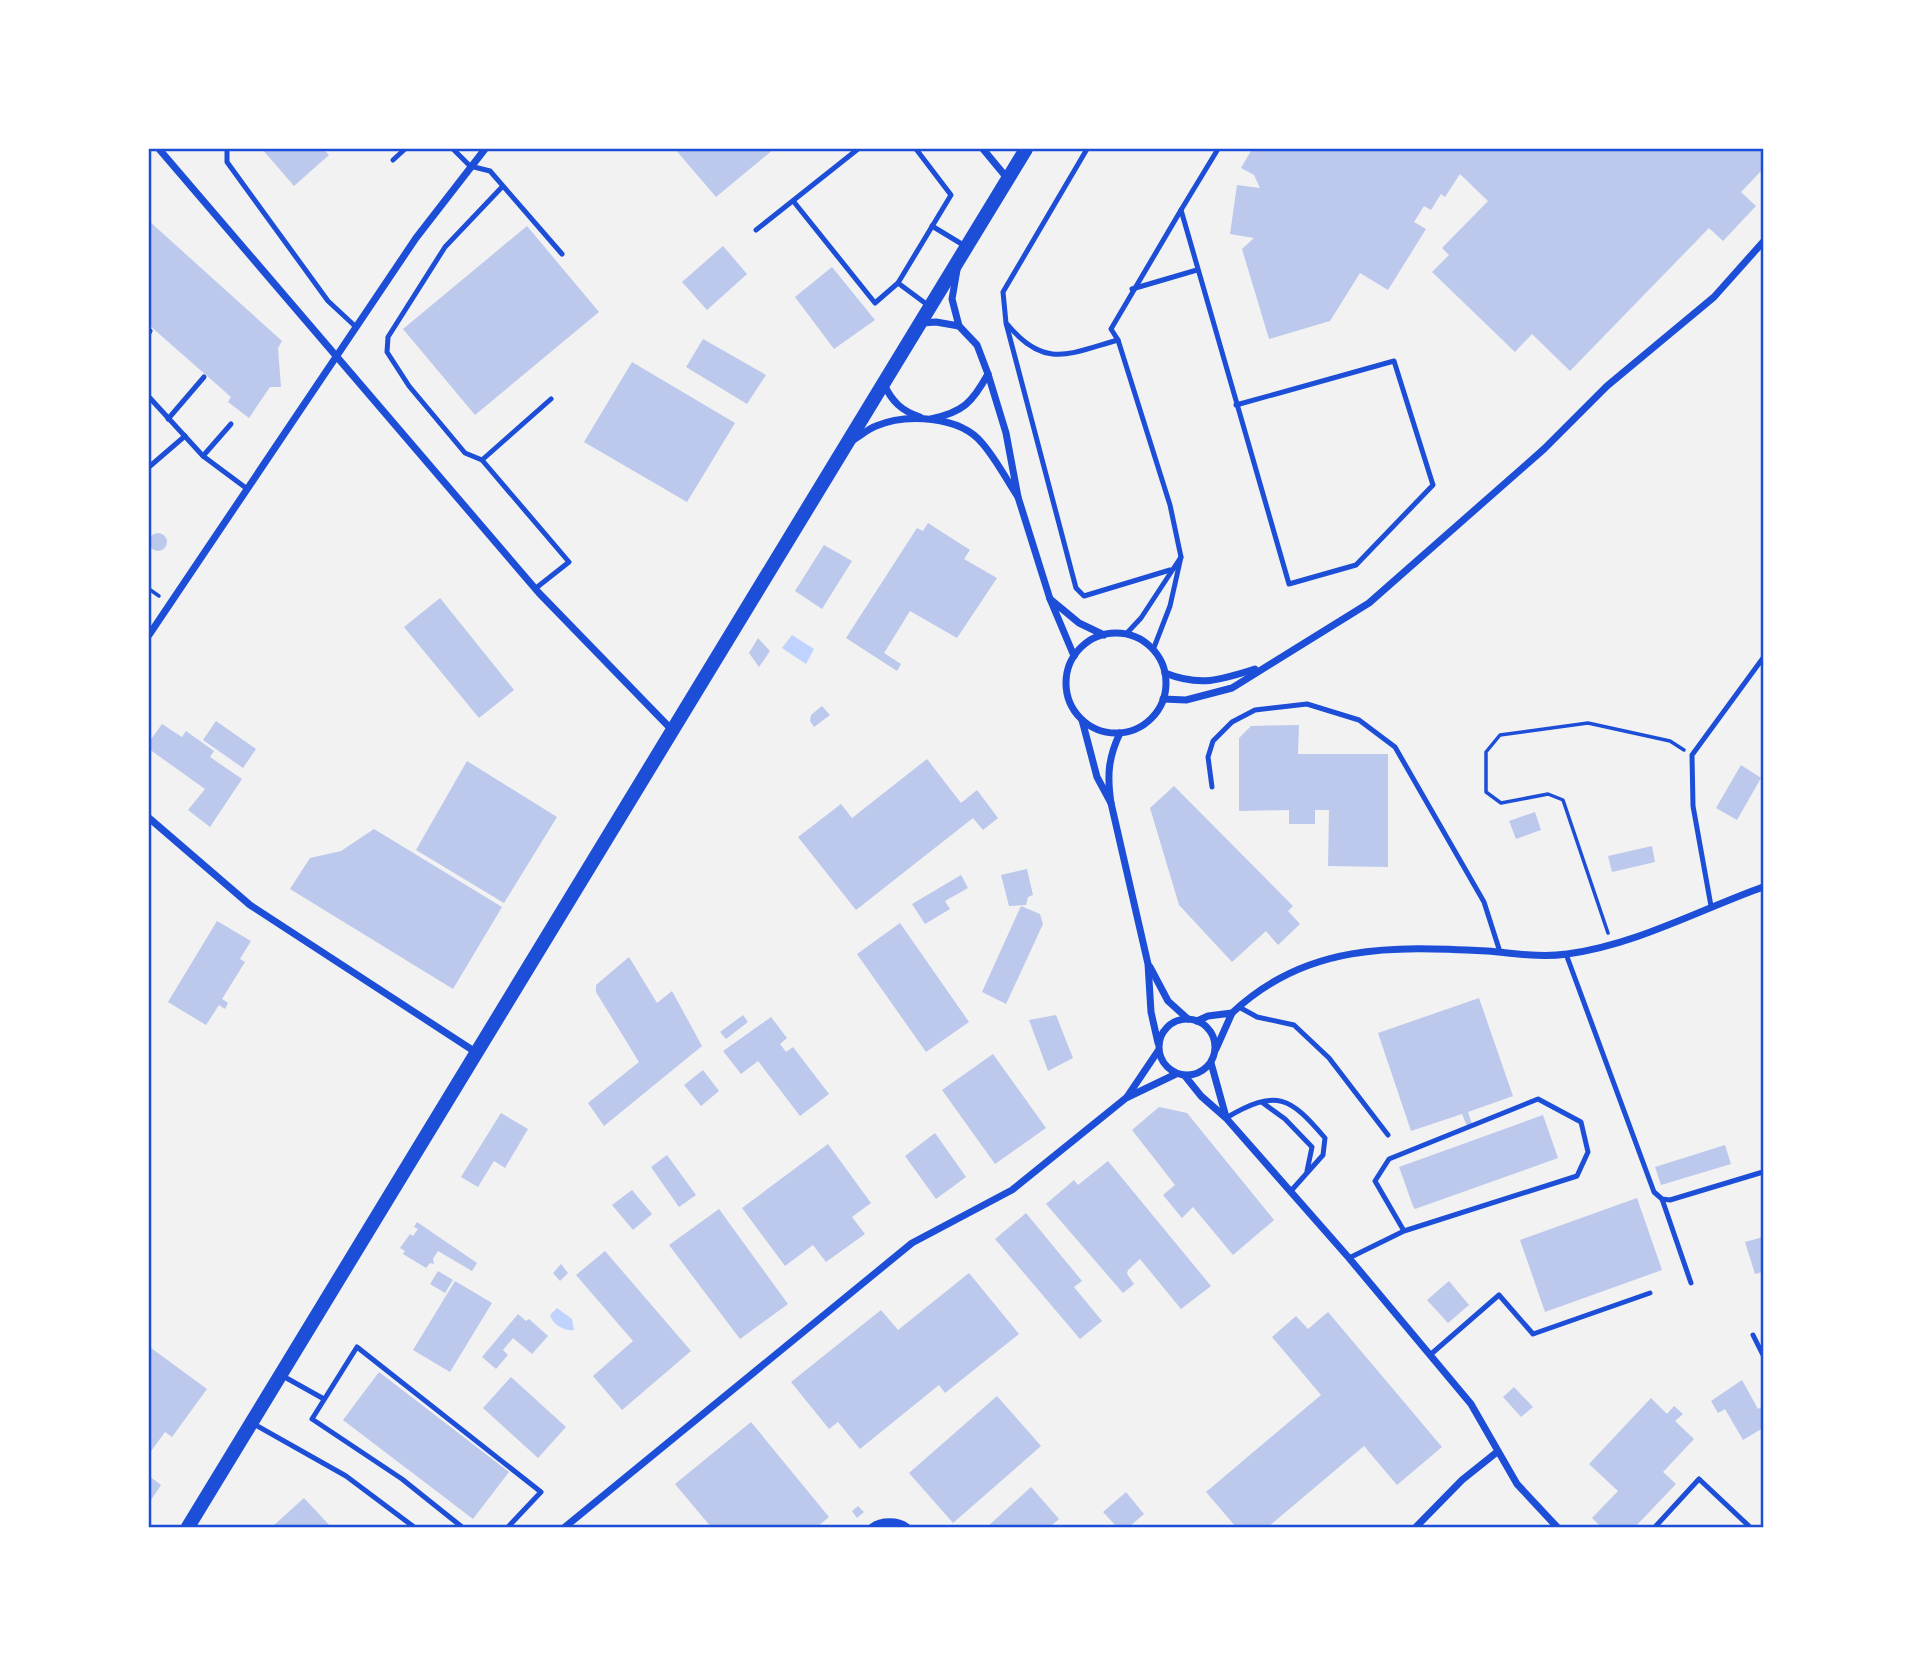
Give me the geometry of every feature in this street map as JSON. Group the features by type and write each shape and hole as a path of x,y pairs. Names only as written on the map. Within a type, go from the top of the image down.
{"main road":[{"path":"188,1527 1026,149"}],"street":[{"path":"159,149 536,589 673,731"},
{"path":"149,635 416,238 485,149"},
{"path":"984,149 1008,180"},
{"path":"1163,699 1186,700 1231,688 1369,603 1544,449 1607,386 1714,297 1763,242"},
{"path":"963,250 952,299 959,326 976,345 988,374 1006,433 1018,497 1050,599 1074,656"},
{"path":"919,324 936,322 959,326"},
{"path":"849,443 875,426 901,419 928,420 957,413 977,394 988,374"},
{"path":"883,383 891,400 906,412 958,426 981,441 1018,497"},
{"path":"1050,599 1079,623 1104,635"},
{"path":"1104,635 1132,635 1153,650 1165,673 1163,699 1153,716 1138,728 1120,733 1099,730 1082,720 1070,705 1065,686 1068,666 1074,656 1093,638 1104,635"},
{"path":"1165,673 1187,682 1208,682 1262,667"},
{"path":"1082,720 1097,777 1111,803"},
{"path":"1120,733 1110,754 1107,776 1111,803 1148,964 1151,1012 1158,1047 1166,1067 1176,1074 1185,1076 1199,1073 1211,1063 1232,1013 1272,981 1305,965 1350,953 1407,948 1566,954 1612,945 1763,887"},
{"path":"149,818 250,905 477,1052"},
{"path":"1148,964 1168,1001 1188,1019 1197,1021 1232,1013"},
{"path":"1126,1098 1158,1047 1166,1028 1188,1019"},
{"path":"1197,1021 1211,1032 1216,1050"},
{"path":"1211,1063 1226,1118"},
{"path":"565,1527 912,1243 1012,1190 1126,1098 1176,1074"},
{"path":"1185,1076 1201,1096 1226,1118 1349,1258 1471,1404 1517,1485 1556,1527"},
{"path":"1416,1527 1462,1480 1497,1452"},
{"path":"872,1527 877,1523 901,1522 907,1527"}],"lane":[{"path":"227,149 227,162 328,301 356,327"},
{"path":"393,160 405,149"},
{"path":"453,149 470,166 489,172 518,201 562,254"},
{"path":"756,230 858,149"},
{"path":"794,202 875,303 898,283 951,195 916,149"},
{"path":"1087,149 1003,292 1006,323 1076,588 1084,596 1170,570"},
{"path":"1153,650 1170,606 1181,557 1170,505 1118,340 1111,329 1132,289 1218,149"},
{"path":"502,187 445,247 407,312 388,337 387,352 409,386 465,453 482,460 569,562 536,589"},
{"path":"1181,210 1197,270 1236,405 1289,584 1356,565 1433,485 1394,361 1236,405"},
{"path":"932,226 963,250"},
{"path":"1132,289 1197,270"},
{"path":"898,283 929,306"},
{"path":"1006,323 1030,345 1056,357 1118,340"},
{"path":"169,419 204,377"},
{"path":"482,460 551,398"},
{"path":"150,402 203,456 246,488"},
{"path":"203,456 231,425"},
{"path":"149,467 185,436"},
{"path":"1126,634 1141,618 1181,557"},
{"path":"1711,906 1693,806 1692,755 1763,658"},
{"path":"1212,788 1208,757 1213,741 1232,722 1255,710 1307,704 1359,720 1395,747 1484,902 1500,952"},
{"path":"1566,954 1654,1192 1662,1199 1690,1283"},
{"path":"1239,1007 1257,1017 1294,1025 1329,1058 1388,1135"},
{"path":"1226,1118 1243,1108 1277,1099 1298,1106 1325,1138 1323,1155 1290,1192"},
{"path":"1349,1258 1404,1231 1577,1176 1588,1152 1581,1122 1538,1100 1389,1159 1375,1181 1404,1231"},
{"path":"1263,1103 1285,1118 1312,1147 1306,1174"},
{"path":"1662,1199 1670,1200 1763,1172"},
{"path":"1430,1355 1499,1295 1533,1334 1650,1293"},
{"path":"1753,1335 1763,1355"},
{"path":"461,1527 402,1479 312,1419 357,1347 541,1492 508,1527"},
{"path":"281,1375 324,1399"},
{"path":"251,1423 346,1476 414,1527"},
{"path":"1655,1527 1699,1479 1750,1527"}],"path":[{"path":"1612,945 1563,800 1548,794 1501,803 1486,792 1486,752 1500,735 1588,723 1670,741 1692,755"}],"water":[{"path":"792,635 814,649 806,664 782,648"},
{"path":"557,1308 572,1319 574,1330 563,1329 553,1321 550,1315"}],"building":[{"path":"262,149 323,149 329,155 294,186"},
{"path":"675,149 774,149 716,197"},
{"path":"1252,149 1763,149 1763,169 1741,192 1756,206 1723,241 1709,228 1570,371 1532,334 1515,352 1432,272 1449,255 1442,248 1488,201 1460,174 1445,197 1441,194 1431,210 1424,206 1414,222 1426,229 1388,290 1360,273 1330,321 1269,339 1242,249 1254,238 1230,234 1237,185 1260,188 1254,175 1241,168"},
{"path":"149,221 282,341 278,348 281,387 270,387 249,418 228,402 231,397 149,325"},
{"path":"527,226 599,312 475,415 403,329"},
{"path":"723,246 747,274 707,310 682,282"},
{"path":"832,267 875,320 834,349 795,297"},
{"path":"703,339 766,375 747,404 686,367"},
{"path":"632,362 735,423 687,502 584,442"},
{"path":"928,523 970,550 964,559 997,578 957,638 910,611 884,653 901,664 897,671 846,638 917,528 923,531"},
{"path":"158,533 164,536 167,542 164,548 158,551 152,548 149,542 152,536"},
{"path":"824,545 852,561 822,609 795,591"},
{"path":"440,598 514,690 479,718 404,627"},
{"path":"758,638 770,651 759,667 749,653"},
{"path":"822,706 830,715 814,727 810,721 811,715"},
{"path":"216,721 256,749 243,768 203,740"},
{"path":"162,724 182,737 186,731 214,751 210,757 242,779 210,827 188,810 205,789 149,749 149,742"},
{"path":"1299,725 1298,754 1388,754 1388,867 1328,866 1329,810 1315,810 1315,824 1289,824 1289,810 1239,811 1239,738 1251,726"},
{"path":"927,759 961,803 977,790 998,818 983,830 973,818 856,910 798,837 841,804 852,818"},
{"path":"467,761 557,817 504,903 416,850"},
{"path":"1741,765 1761,778 1737,820 1716,808"},
{"path":"1174,786 1293,906 1288,911 1300,924 1278,945 1266,931 1232,962 1179,905 1150,808"},
{"path":"1535,812 1541,830 1516,839 1509,821"},
{"path":"374,829 502,907 453,989 290,889 310,858 341,851"},
{"path":"1652,846 1655,862 1612,872 1608,856"},
{"path":"1027,869 1033,895 1028,897 1026,905 1009,906 1001,875"},
{"path":"961,875 968,888 945,901 950,909 925,924 912,904"},
{"path":"1021,906 1040,914 1043,924 1006,1004 982,992"},
{"path":"217,921 251,941 240,959 245,962 222,999 228,1003 225,1009 219,1005 206,1025 168,1002"},
{"path":"900,923 969,1022 926,1052 857,954"},
{"path":"629,957 657,1003 672,991 702,1046 604,1126 588,1103 639,1062 596,992 596,985"},
{"path":"1479,998 1513,1096 1468,1112 1472,1124 1467,1126 1462,1114 1411,1131 1378,1033"},
{"path":"743,1015 748,1022 726,1039 720,1032"},
{"path":"1056,1015 1073,1058 1048,1071 1029,1020"},
{"path":"771,1017 787,1038 780,1044 786,1052 793,1047 829,1094 800,1116 758,1061 741,1074 723,1051"},
{"path":"993,1054 1046,1128 995,1164 942,1090"},
{"path":"703,1070 719,1091 701,1106 684,1085"},
{"path":"1159,1107 1187,1113 1274,1220 1233,1255 1193,1207 1182,1218 1163,1195 1175,1185 1132,1130"},
{"path":"501,1113 528,1129 505,1168 494,1161 478,1187 461,1177"},
{"path":"1543,1115 1558,1158 1415,1209 1399,1167"},
{"path":"935,1133 966,1177 936,1199 905,1156"},
{"path":"828,1144 871,1203 852,1217 865,1234 826,1262 813,1245 785,1266 742,1208"},
{"path":"1725,1145 1731,1164 1661,1185 1655,1167"},
{"path":"667,1155 696,1195 679,1207 651,1167"},
{"path":"1108,1161 1211,1286 1181,1309 1140,1259 1127,1274 1134,1284 1123,1293 1046,1204 1074,1180 1078,1185"},
{"path":"632,1190 652,1214 633,1230 612,1205"},
{"path":"1637,1198 1662,1270 1545,1312 1520,1240"},
{"path":"719,1209 788,1304 740,1339 669,1245"},
{"path":"1026,1213 1082,1281 1074,1287 1102,1321 1080,1339 995,1239"},
{"path":"417,1222 477,1263 472,1271 438,1251 433,1259 434,1264 430,1263 426,1268 403,1254 405,1251 400,1248 410,1234 413,1236 418,1229 414,1227"},
{"path":"1763,1237 1763,1272 1755,1274 1745,1242"},
{"path":"605,1251 691,1351 622,1410 593,1376 633,1341 576,1275"},
{"path":"561,1264 568,1273 560,1281 553,1273"},
{"path":"438,1271 453,1280 445,1293 430,1284"},
{"path":"969,1273 1019,1334 945,1393 939,1385 860,1449 838,1422 829,1429 791,1382 881,1310 898,1330"},
{"path":"455,1281 492,1303 450,1372 413,1350"},
{"path":"1449,1281 1469,1305 1448,1323 1427,1300"},
{"path":"1328,1312 1442,1447 1397,1485 1364,1446 1268,1527 1236,1527 1206,1492 1321,1395 1272,1337 1296,1316 1308,1329"},
{"path":"518,1314 526,1321 529,1319 548,1336 532,1354 513,1338 503,1350 508,1355 496,1369 482,1357"},
{"path":"151,1348 207,1389 172,1437 165,1432 149,1454"},
{"path":"379,1372 509,1472 473,1519 343,1420"},
{"path":"511,1377 566,1427 538,1458 483,1408"},
{"path":"1742,1380 1758,1409 1763,1406 1763,1428 1743,1440 1725,1409 1718,1413 1711,1401"},
{"path":"1514,1387 1533,1407 1521,1417 1503,1397"},
{"path":"997,1396 1041,1446 953,1523 909,1473"},
{"path":"1651,1398 1667,1414 1674,1406 1683,1414 1675,1421 1694,1439 1663,1472 1676,1484 1635,1527 1601,1527 1592,1518 1618,1491 1589,1464"},
{"path":"751,1422 829,1517 817,1527 711,1527 675,1484"},
{"path":"149,1476 161,1485 149,1503"},
{"path":"1031,1487 1059,1519 1050,1527 987,1527"},
{"path":"1126,1492 1144,1514 1129,1527 1117,1527 1103,1512"},
{"path":"304,1498 331,1527 272,1527"},
{"path":"858,1506 864,1512 857,1518 852,1511"}]}
